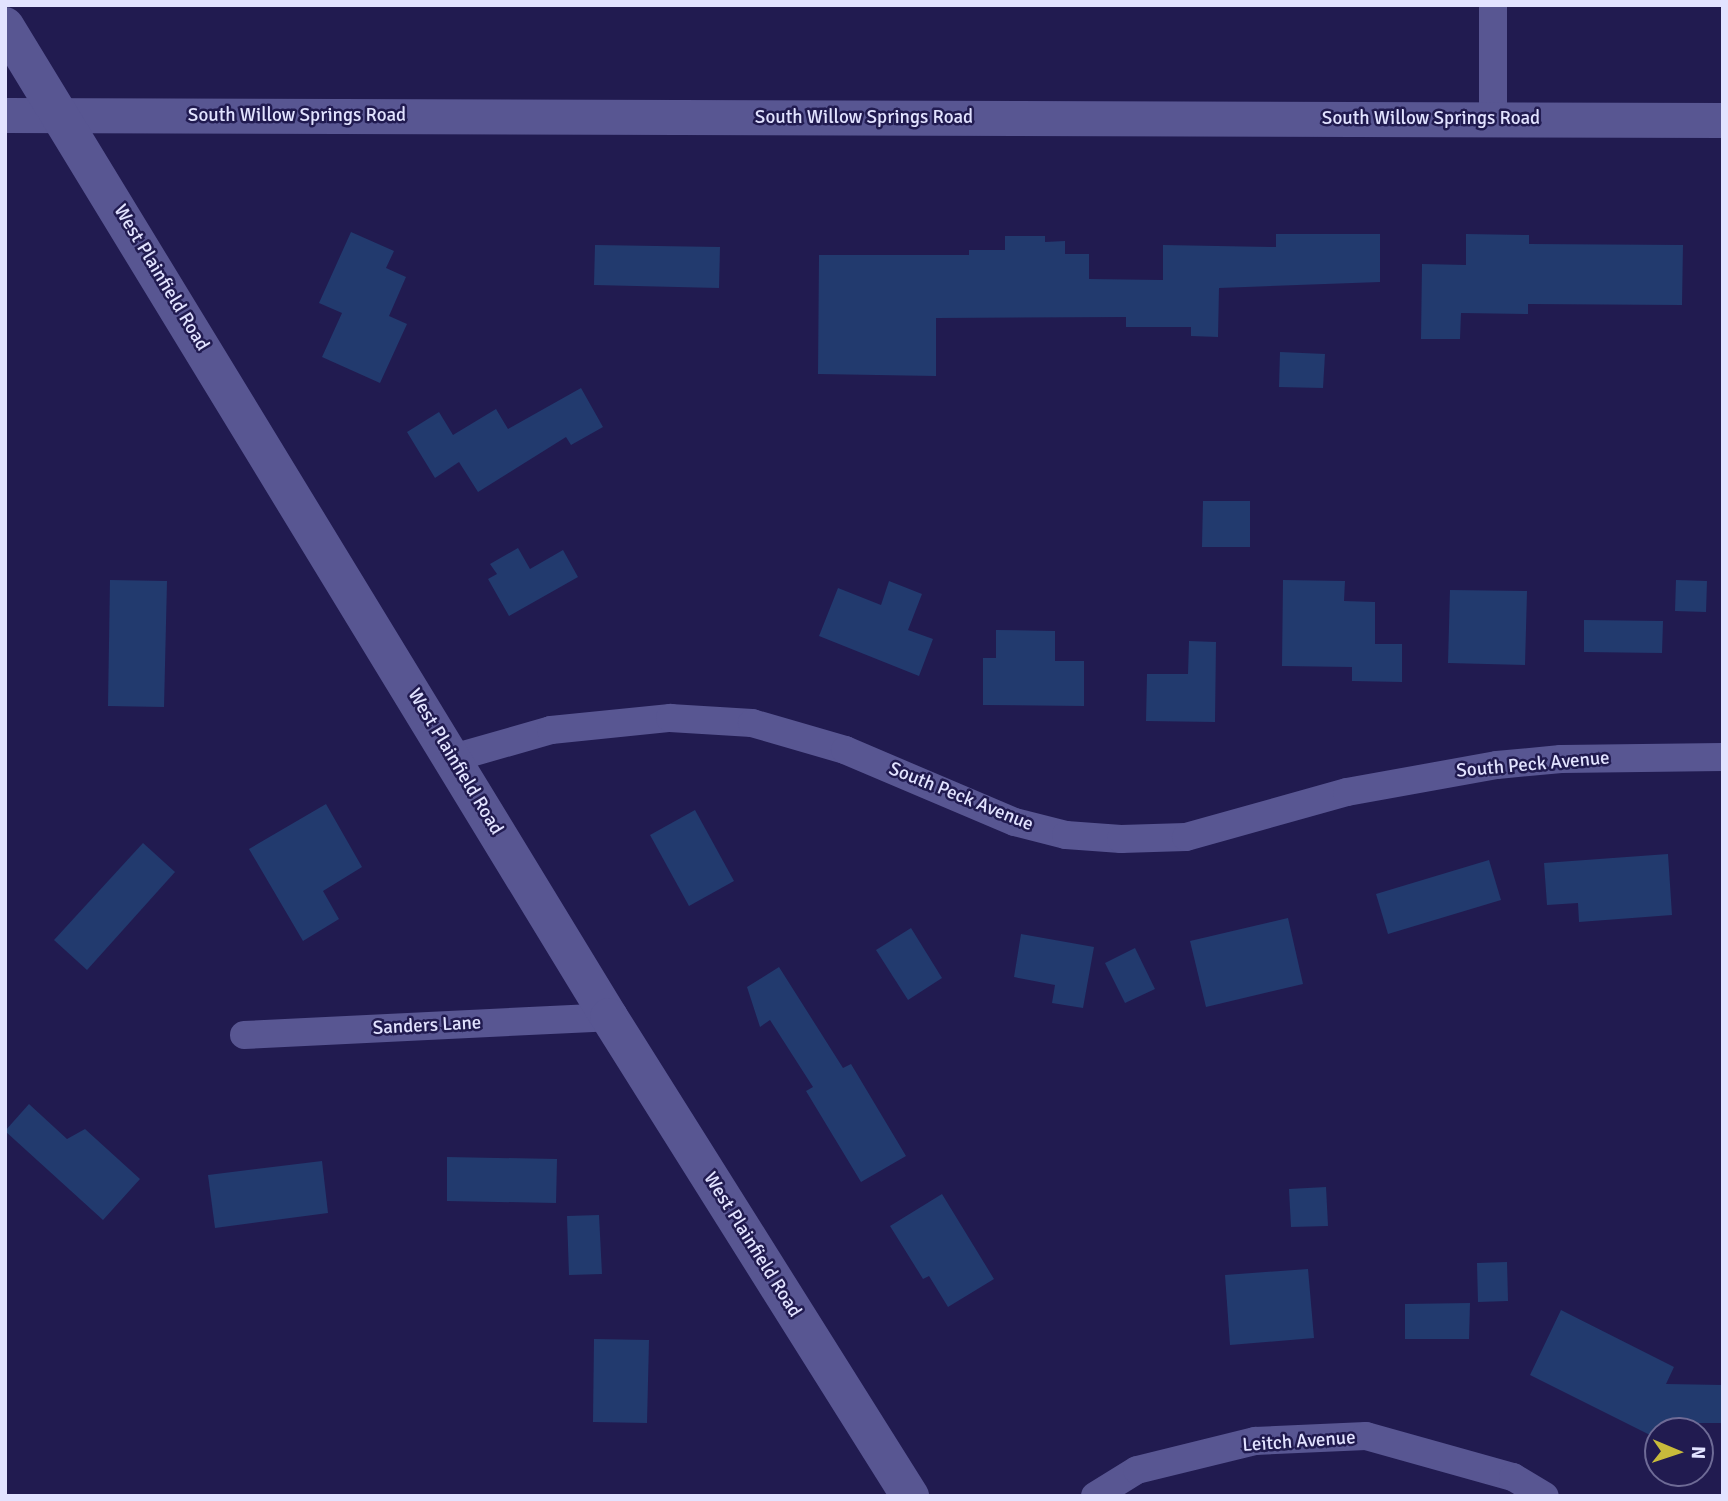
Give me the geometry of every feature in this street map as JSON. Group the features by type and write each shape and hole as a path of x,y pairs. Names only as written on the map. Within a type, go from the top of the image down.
{"main road":[{"name":"West Plainfield Road","path":"5,26 62,115 609,1017 910,1496"}],"street":[{"path":"1493,5 1493,119"},
{"name":"South Willow Springs Road","path":"5,115 1723,120"},
{"name":"South Peck Avenue","path":"453,758 551,730 670,718 752,723 845,750 1015,822 1066,835 1121,839 1186,838 1347,792 1497,765 1723,757"},
{"name":"Sanders Lane","path":"244,1035 609,1017"},
{"name":"Leitch Avenue","path":"1095,1496 1137,1470 1255,1441 1366,1436 1513,1477 1545,1496"}],"building":[{"path":"351,232 394,251 386,268 406,277 389,316 407,324 380,383 322,357 342,313 319,303"},
{"path":"1276,234 1380,234 1380,282 1219,288 1218,337 1191,336 1191,327 1126,327 1126,317 936,318 936,376 818,374 819,255 969,255 969,250 1005,250 1005,236 1045,236 1045,242 1065,241 1065,254 1089,254 1089,279 1163,280 1163,245 1276,247"},
{"path":"1466,234 1529,235 1529,244 1683,245 1682,305 1528,304 1528,314 1461,313 1460,339 1421,339 1422,264 1466,265"},
{"path":"595,245 720,247 719,288 594,285"},
{"path":"1280,352 1325,354 1323,388 1279,387"},
{"path":"581,388 603,427 571,445 566,437 478,492 459,462 435,478 407,432 439,412 453,435 496,409 508,429"},
{"path":"1203,501 1250,501 1250,547 1202,547"},
{"path":"518,548 530,569 563,550 578,577 509,616 488,579 497,574 490,564"},
{"path":"110,580 167,581 164,707 108,706"},
{"path":"1283,580 1345,581 1344,601 1375,602 1375,644 1402,644 1402,682 1352,681 1352,667 1282,666"},
{"path":"1676,580 1707,581 1706,612 1675,611"},
{"path":"889,581 922,594 908,630 933,639 919,676 819,636 838,588 881,605"},
{"path":"1450,590 1527,591 1525,665 1448,663"},
{"path":"1584,620 1663,621 1662,653 1584,652"},
{"path":"996,630 1055,631 1055,661 1084,661 1084,706 983,705 983,658 996,658"},
{"path":"1189,641 1216,642 1215,722 1146,721 1147,674 1188,674"},
{"path":"326,804 362,867 323,891 339,919 303,941 249,849"},
{"path":"695,810 734,881 689,906 650,835"},
{"path":"143,843 175,872 87,970 54,940"},
{"path":"1668,854 1672,915 1579,922 1578,903 1547,905 1544,863"},
{"path":"1489,860 1501,900 1388,934 1376,894"},
{"path":"1288,918 1303,984 1206,1007 1190,941"},
{"path":"911,928 942,978 908,1000 876,950"},
{"path":"1021,934 1094,947 1083,1008 1052,1003 1055,985 1014,977"},
{"path":"1135,948 1155,989 1125,1003 1105,963"},
{"path":"779,967 843,1068 851,1064 906,1156 861,1182 806,1091 813,1087 770,1020 760,1027 747,987"},
{"path":"29,1104 67,1139 85,1129 140,1179 103,1220 5,1131"},
{"path":"447,1157 557,1159 556,1203 447,1201"},
{"path":"322,1161 328,1213 215,1228 208,1175"},
{"path":"1326,1187 1328,1226 1291,1227 1289,1189"},
{"path":"942,1194 994,1279 948,1307 929,1276 923,1279 890,1226"},
{"path":"599,1215 602,1274 569,1275 567,1216"},
{"path":"1507,1262 1508,1301 1478,1302 1477,1263"},
{"path":"1308,1269 1314,1338 1230,1345 1225,1275"},
{"path":"1470,1303 1469,1339 1405,1339 1405,1304"},
{"path":"1561,1310 1674,1367 1666,1384 1723,1385 1723,1423 1714,1423 1714,1417 1644,1417 1644,1432 1530,1375"},
{"path":"594,1339 649,1340 647,1423 593,1422"}]}
